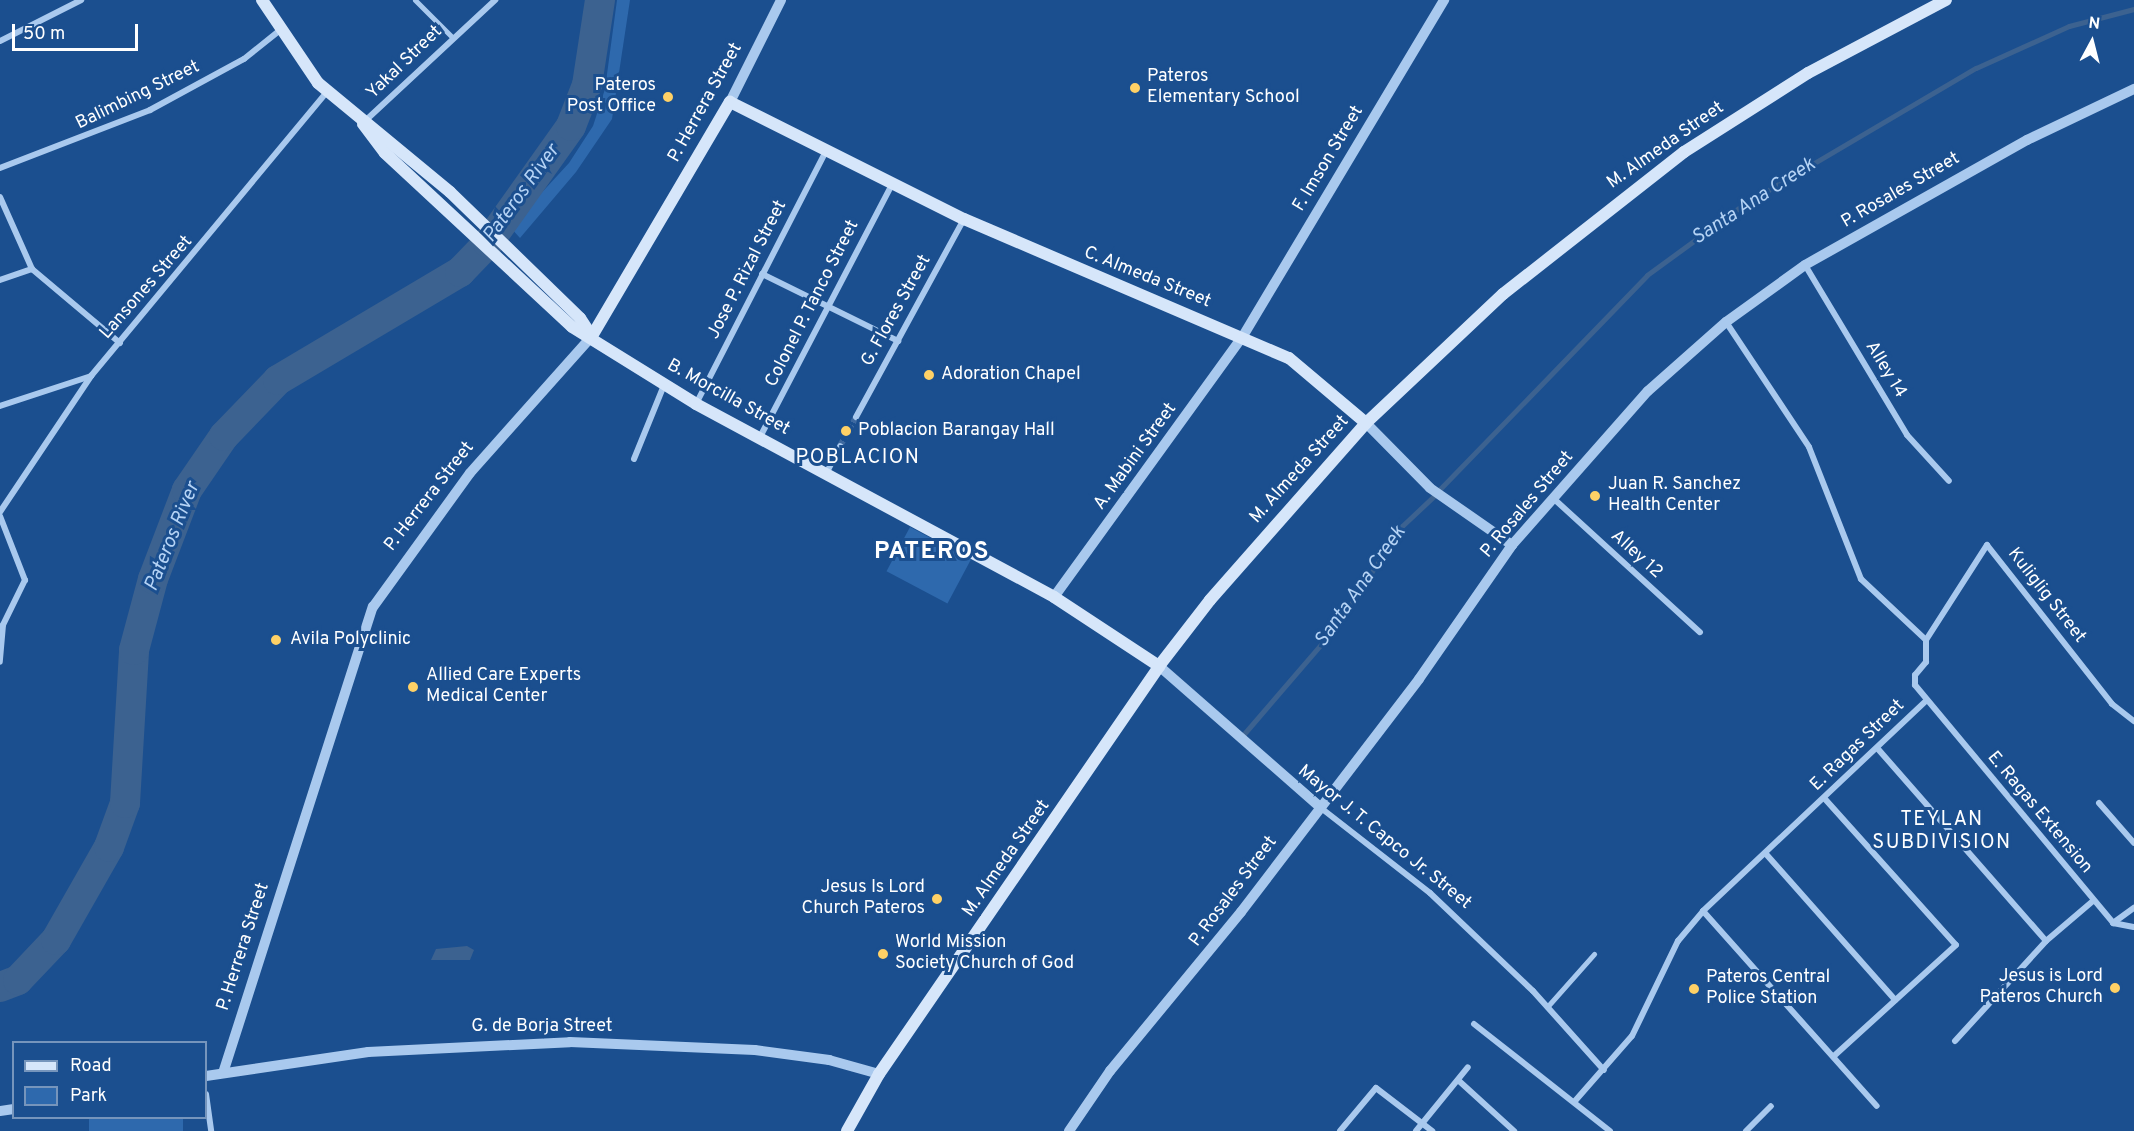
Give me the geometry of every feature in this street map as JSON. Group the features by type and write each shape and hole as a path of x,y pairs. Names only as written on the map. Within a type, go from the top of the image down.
{"main road":[{"name":"B. Morcilla Street","path":"262,0 279,31 327,93 446,196 592,336 696,404 827,472 1054,597 1160,666"},
{"name":"M. Almeda Street","path":"847,1131 879,1074 1160,666 1210,600 1366,423 1511,287 1684,152 1808,73 1939,2"},
{"name":"C. Almeda Street","path":"730,102 964,219 1243,336 1289,358 1366,423"},
{"name":"P. Herrera Street","path":"592,336 730,102"}],"street":[{"path":"415,0 452,37"},
{"name":"Yakal Street","path":"363,124 452,37 495,0"},
{"name":"P. Herrera Street","path":"730,102 781,0"},
{"name":"F. Imson Street","path":"1243,336 1444,0"},
{"path":"0,41 76,1"},
{"name":"Balimbing Street","path":"0,168 150,110 243,59 279,31"},
{"name":"P. Rosales Street","path":"1069,1131 1110,1071 1321,808 1512,545 1647,391 1726,322 1805,266 2027,140 2134,89"},
{"name":"Lansones Street","path":"0,512 92,376 327,93"},
{"name":"Jose P. Rizal Street","path":"696,404 826,151"},
{"name":"Colonel P. Tanco Street","path":"760,437 892,184"},
{"path":"0,197 32,269 120,343"},
{"name":"G. Flores Street","path":"856,417 964,219"},
{"name":"Alley 14","path":"1805,266 1907,435 1949,481"},
{"path":"0,280 32,269"},
{"path":"762,274 898,341"},
{"path":"1726,322 1809,447 1861,579 1926,640"},
{"name":"P. Herrera Street","path":"223,1073 373,607 470,473 592,336"},
{"name":"A. Mabini Street","path":"1054,597 1243,336"},
{"path":"0,406 92,376"},
{"path":"634,459 664,385"},
{"name":"C. Almeda Street","path":"1366,423 1430,488 1512,545"},
{"path":"827,472 840,446"},
{"name":"Alley 12","path":"1553,498 1700,632"},
{"path":"0,516 25,572 23,588 1,626 0,662"},
{"name":"Kuliglig Street","path":"1926,640 1987,545 2112,704 2134,721"},
{"name":"E. Ragas Street","path":"1575,1101 1632,1036 1678,940 1703,911 1825,799 1926,701 1915,675 1926,662 1926,640"},
{"name":"Mayor J. T. Capco Jr. Street","path":"1160,666 1242,741 1321,808 1430,892 1547,1007 1604,1070"},
{"name":"E. Ragas Extension","path":"1926,701 2113,923"},
{"path":"1878,749 2046,941"},
{"path":"1825,799 1955,939 1953,949 1834,1056"},
{"path":"2099,803 2134,843"},
{"path":"1766,854 1895,1000"},
{"path":"1955,1041 2046,941 2093,901"},
{"path":"2113,923 2134,908"},
{"path":"1703,911 1877,1106"},
{"path":"2113,923 2134,927"},
{"path":"1547,1007 1594,954"},
{"path":"1474,1024 1575,1101 1610,1131"},
{"name":"G. de Borja Street","path":"207,1076 369,1052 570,1042 755,1050 829,1060 879,1074"},
{"path":"1416,1131 1468,1067"},
{"path":"1458,1080 1514,1131"},
{"path":"1340,1131 1376,1088 1432,1131"},
{"path":"207,1101 211,1131"},
{"path":"1746,1131 1771,1106"}],"green space":[{"path":"617,0 630,0 612,119 576,172 520,238 510,227 569,163 593,126 605,89"},
{"path":"910,527 971,559 947,604 887,571"},
{"path":"89,1119 183,1119 183,1131 89,1131"}],"shaded area":[{"path":"467,946 474,950 470,960 431,960 436,949"}],"waterway":[{"name":"Pateros River","path":"0,987 18,980 56,940 109,847 125,803 134,650 153,579 187,490 224,436 278,380 460,272 488,243 571,126 587,85 600,0"},
{"name":"Santa Ana Creek","path":"1439,490 1647,275 1743,205 1976,68 2069,26 2134,9"},
{"name":"Santa Ana Creek","path":"1243,735 1335,628 1401,527 1434,496"}],"tunnel":[{"path":"840,446 856,417"}],"place":[{"name":"Pateros Elementary School","path":"1135,88"},
{"name":"Pateros Post Office","path":"668,97"},
{"name":"Adoration Chapel","path":"929,375"},
{"name":"Poblacion Barangay Hall","path":"846,431"},
{"name":"Juan R. Sanchez Health Center","path":"1595,496"},
{"name":"Avila Polyclinic","path":"276,640"},
{"name":"Allied Care Experts Medical Center","path":"413,687"},
{"name":"Jesus Is Lord Church Pateros","path":"937,899"},
{"name":"World Mission Society Church of God","path":"883,954"},
{"name":"Jesus is Lord Pateros Church","path":"2115,988"},
{"name":"Pateros Central Police Station","path":"1694,989"}],"district":[{"name":"POBLACION","path":"858,458"},
{"name":"PATEROS","path":"932,553"},
{"name":"TEYLAN SUBDIVISION","path":"1942,832"}]}
